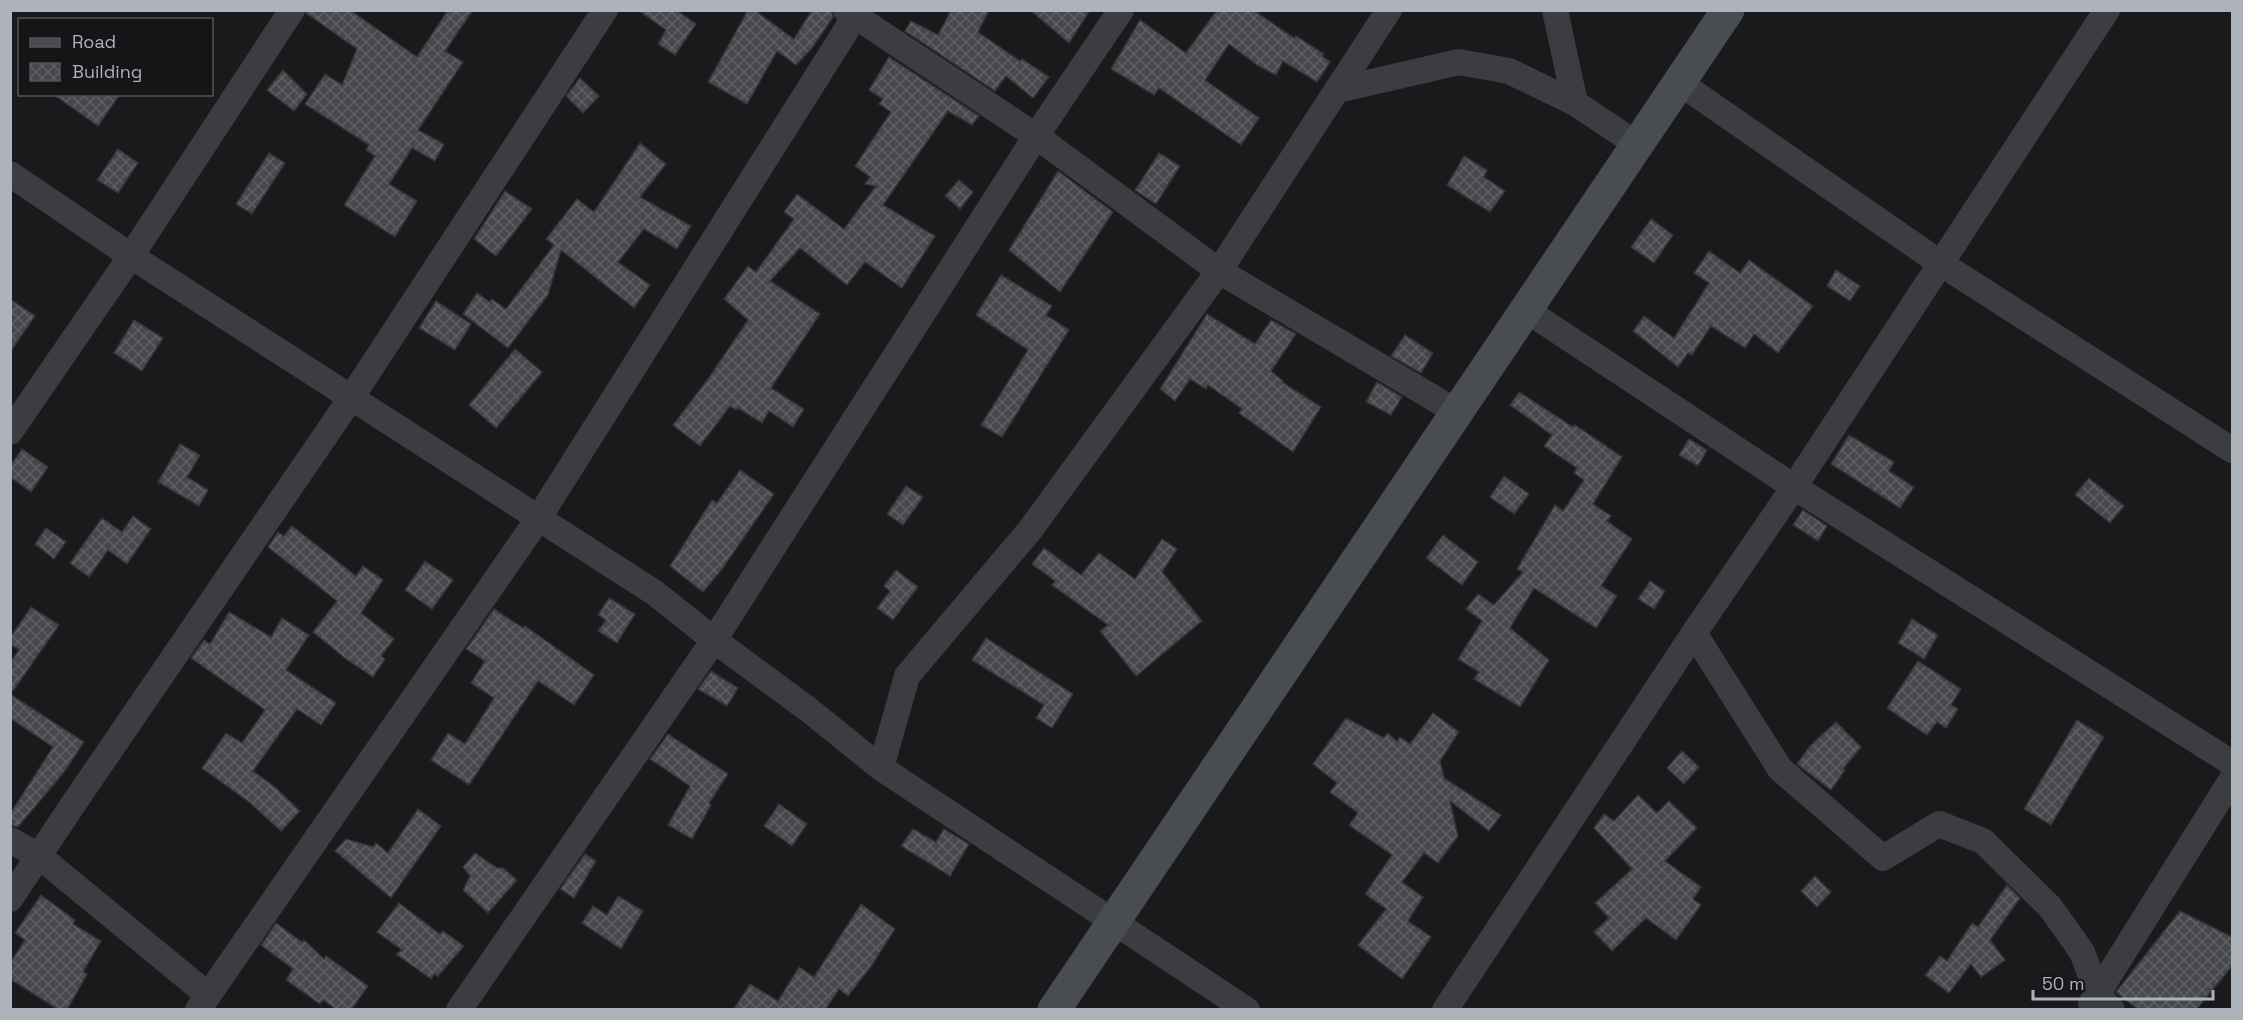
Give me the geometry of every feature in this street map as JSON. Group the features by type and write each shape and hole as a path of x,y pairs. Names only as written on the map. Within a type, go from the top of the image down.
{"street":[{"path":"10,432 131,256 292,10"},
{"path":"10,899 351,398 605,10"},
{"path":"459,1010 714,640 1036,136 1120,10"},
{"path":"881,768 907,676 1030,530 1219,271 1389,10"},
{"path":"1555,10 1575,103"},
{"path":"1054,1010 1728,10"},
{"path":"1445,1010 1694,633 1794,487 2107,10"},
{"path":"10,840 39,856 203,1002 538,519 853,13 1036,136 1219,271 1457,412"},
{"path":"1337,90 1459,62 1509,71 1575,103 1638,145"},
{"path":"1680,83 1940,263 2232,450"},
{"path":"10,174 131,256 655,593 881,768 1247,1010"},
{"path":"1526,310 1794,487 2232,763"},
{"path":"1694,633 1780,769 1883,858 1938,824 1983,841 2050,907 2082,952 2099,1005"},
{"path":"2099,1005 2232,779"}],"building":[{"path":"307,10 350,10 417,57 448,10 473,10 445,51 463,62 418,130 444,144 435,161 412,148 389,184 417,201 395,237 344,205 375,156 366,150 369,145 305,104 325,74 342,85 357,49 306,13"},
{"path":"638,10 676,10 696,24 675,55 658,44 666,30"},
{"path":"748,10 754,10 794,39 812,10 831,10 833,17 812,48 796,65 777,51 747,104 708,82"},
{"path":"951,10 989,10 978,32 1020,61 1022,59 1049,77 1033,98 1006,76 995,91 905,31 911,21 938,35"},
{"path":"1030,10 1090,10 1069,43"},
{"path":"1217,10 1253,10 1294,38 1296,36 1324,54 1322,56 1330,62 1317,82 1283,61 1276,75 1257,65 1229,44 1205,80 1259,118 1241,145 1159,88 1154,95 1111,69 1140,20 1186,53"},
{"path":"889,57 979,116 972,125 948,111 883,205 935,236 902,288 865,262 847,285 800,248 770,281 820,314 771,388 804,409 793,427 769,411 762,423 738,408 736,410 730,406 700,446 673,425 748,320 724,299 748,266 756,272 794,219 784,212 797,194 844,229 876,186 865,184 870,177 855,166 891,112 879,104 883,99 869,90"},
{"path":"283,70 307,94 294,111 267,90"},
{"path":"580,78 599,96 583,113 566,96"},
{"path":"56,96 119,96 98,126"},
{"path":"640,143 666,164 640,197 691,226 677,249 644,229 618,262 650,285 634,308 561,250 548,295 508,348 463,314 477,293 490,302 492,299 506,309 554,245 546,239 577,199 594,212"},
{"path":"118,149 138,163 118,193 97,180"},
{"path":"269,153 285,163 252,214 236,204"},
{"path":"1159,153 1180,166 1156,204 1135,190"},
{"path":"1464,156 1487,170 1484,177 1505,191 1490,212 1447,185"},
{"path":"1058,171 1113,212 1060,292 1009,250"},
{"path":"959,180 973,192 960,209 945,196"},
{"path":"505,191 532,209 496,256 474,239"},
{"path":"1651,219 1673,235 1654,263 1631,247"},
{"path":"1709,251 1740,273 1749,260 1813,306 1778,353 1754,334 1745,348 1711,326 1692,355 1688,353 1678,367 1633,331 1644,316 1674,338 1709,283 1694,273"},
{"path":"1836,270 1860,286 1850,301 1827,286"},
{"path":"1001,275 1052,306 1046,315 1069,330 1002,437 981,425 1028,350 976,315"},
{"path":"10,299 35,316 10,352"},
{"path":"436,301 471,324 455,350 419,328"},
{"path":"1207,314 1255,344 1271,320 1296,334 1271,371 1282,382 1321,407 1293,452 1239,413 1242,409 1208,385 1206,389 1190,379 1175,401 1160,389"},
{"path":"134,320 163,338 142,371 114,353"},
{"path":"1405,335 1433,353 1421,373 1391,356"},
{"path":"515,349 542,372 496,428 469,405"},
{"path":"1377,382 1402,397 1391,415 1366,402"},
{"path":"1519,392 1573,427 1575,425 1622,457 1593,504 1611,516 1607,521 1632,539 1601,586 1617,596 1596,628 1534,588 1510,628 1549,660 1520,707 1474,679 1479,672 1458,659 1482,621 1466,609 1478,594 1494,605 1523,572 1517,569 1555,505 1563,511 1584,480 1574,473 1577,468 1544,446 1552,435 1510,405"},
{"path":"1849,435 1894,462 1889,471 1914,487 1900,508 1831,464"},
{"path":"1689,439 1707,450 1698,466 1679,455"},
{"path":"180,444 200,455 187,477 208,490 199,506 158,482"},
{"path":"22,449 48,467 31,492 10,477 10,466"},
{"path":"740,470 774,494 722,569 703,592 670,566 712,500 717,503"},
{"path":"1504,476 1529,494 1514,514 1490,497"},
{"path":"2089,478 2124,506 2110,523 2075,495"},
{"path":"906,486 923,497 903,525 887,514"},
{"path":"1803,510 1827,526 1818,541 1793,525"},
{"path":"133,516 151,529 127,564 108,550 89,577 70,563 102,518 122,532"},
{"path":"292,526 356,576 363,566 383,580 361,613 394,639 381,656 385,659 373,677 346,659 313,632 337,601 268,547 278,532 284,536"},
{"path":"46,528 66,542 54,559 35,544"},
{"path":"1443,535 1478,562 1462,585 1426,558"},
{"path":"1162,539 1177,549 1162,572 1202,621 1136,676 1100,631 1108,625 1052,585 1055,581 1032,564 1044,548 1081,575 1099,553 1135,579"},
{"path":"425,561 453,580 432,609 405,590"},
{"path":"896,570 918,587 893,620 877,608 890,591 884,586"},
{"path":"1650,581 1665,591 1654,609 1638,599"},
{"path":"609,598 635,614 617,643 598,631 606,620 598,615"},
{"path":"31,607 59,625 13,691 10,690 10,663 19,650 10,644 10,638"},
{"path":"494,609 523,628 525,626 594,675 574,705 538,681 469,785 431,760 448,733 465,744 494,698 471,683 485,661 466,649"},
{"path":"229,612 271,637 282,618 309,635 286,670 336,703 321,725 297,709 253,771 276,788 300,811 281,831 249,802 202,768 226,733 242,743 265,710 191,658 204,640 210,644"},
{"path":"1912,619 1938,635 1924,659 1898,643"},
{"path":"986,638 1073,694 1052,728 1036,718 1044,705 972,660"},
{"path":"1918,661 1961,689 1951,705 1958,709 1946,728 1937,722 1927,735 1887,708"},
{"path":"711,671 738,688 727,706 698,689"},
{"path":"10,694 84,742 64,772 18,827 10,825 10,814 53,747 10,718"},
{"path":"1433,713 1459,732 1440,761 1444,778 1501,815 1489,831 1450,801 1458,836 1438,863 1424,853 1402,882 1423,897 1408,921 1431,937 1402,979 1358,945 1386,909 1365,894 1392,855 1349,825 1358,813 1330,792 1337,783 1313,764 1346,718 1384,738 1388,733 1397,742 1400,737 1410,744"},
{"path":"2077,720 2104,737 2051,825 2024,809"},
{"path":"1836,722 1861,747 1843,769 1845,770 1831,790 1797,764 1810,746"},
{"path":"668,734 728,774 709,803 711,805 692,839 668,825 690,786 650,759"},
{"path":"1682,751 1699,767 1684,784 1667,768"},
{"path":"1638,795 1657,813 1669,801 1697,828 1665,861 1701,887 1693,899 1701,905 1676,940 1646,918 1612,951 1594,932 1609,918 1595,903 1632,869 1594,828 1604,814 1614,821"},
{"path":"779,804 807,824 792,846 764,826"},
{"path":"418,809 441,826 391,898 335,851 346,839 373,847 376,843 388,853"},
{"path":"913,829 936,842 944,829 969,844 950,876 901,846"},
{"path":"475,853 497,868 503,868 517,880 488,913 463,890 470,876 463,867"},
{"path":"585,854 596,861 574,898 560,889"},
{"path":"1815,876 1831,892 1817,907 1801,891"},
{"path":"2007,885 2020,898 1990,940 2005,960 1981,977 1971,964 1949,993 1925,975 1940,956 1947,961 1972,923 1978,927"},
{"path":"41,895 75,920 73,924 101,941 83,972 87,974 67,1010 59,1010 10,979 10,963 25,940 15,933"},
{"path":"618,896 643,911 621,949 582,923 593,906 607,915"},
{"path":"399,903 440,934 443,931 464,946 438,976 434,974 431,979 396,954 402,950 377,932"},
{"path":"861,904 895,929 872,965 848,996 839,989 825,1010 733,1010 750,984 778,1001 799,967 814,977"},
{"path":"2180,911 2232,937 2232,966 2196,1010 2139,1010 2116,992"},
{"path":"276,923 302,942 304,940 324,959 326,956 368,986 351,1010 337,1010 323,1000 320,1004 286,980 293,969 261,945"}]}
